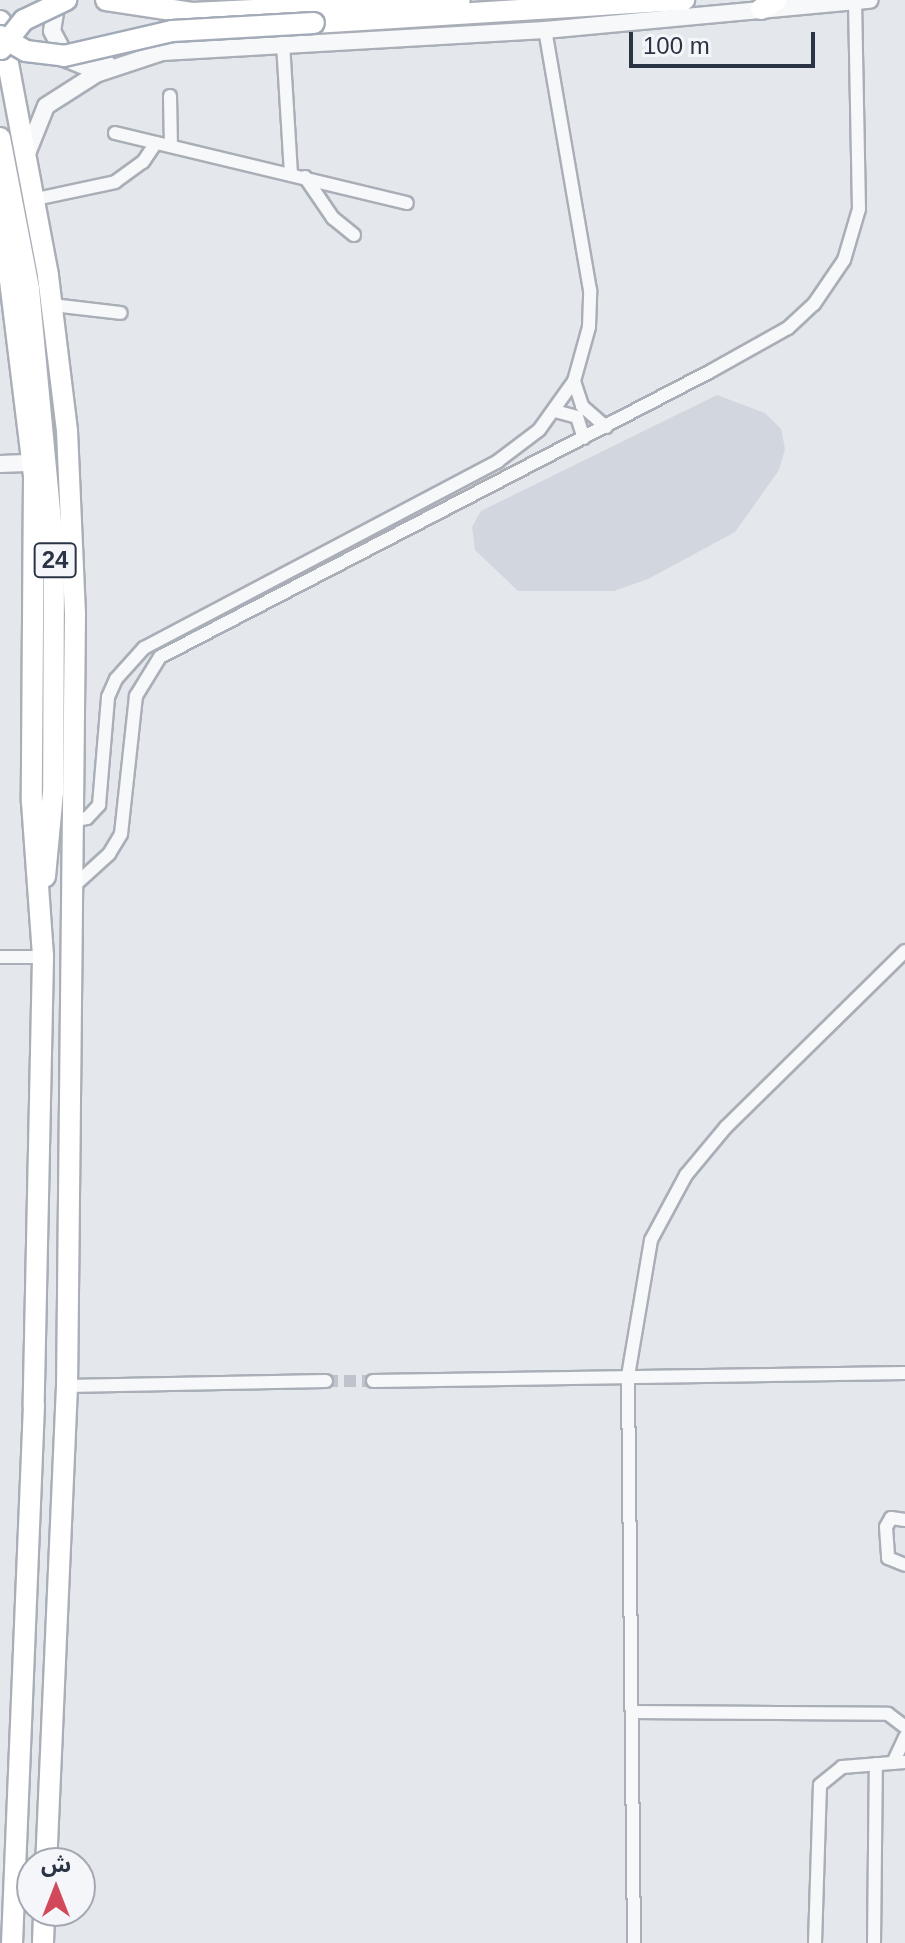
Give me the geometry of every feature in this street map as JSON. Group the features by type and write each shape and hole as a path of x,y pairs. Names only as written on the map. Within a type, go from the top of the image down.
{"main road":[{"path":"0,52 24,20 66,0"},
{"path":"106,0 192,13 313,15 577,10 684,0"},
{"path":"0,36 26,51 64,56 172,31 460,0"},
{"path":"577,10 597,25"},
{"path":"0,21 28,151 52,305 74,553 76,884 66,1396 47,1847"},
{"name":"24","path":"0,138 18,221 43,403 55,584 52,814 40,900"},
{"path":"0,201 9,325 33,463 33,816 43,957 34,1405 12,1943"},
{"path":"34,1405 66,1396"}],"street":[{"path":"57,0 52,31 67,59 87,67 140,57 283,43 545,30 769,5 862,1 860,191 856,226 836,276 788,328 606,427 160,657 144,675 136,696 121,834 109,854 76,884"},
{"path":"76,820 87,818 99,805 108,697 122,670 144,648 498,461 555,411 574,381 589,327 590,290 545,30"},
{"path":"283,43 297,174 333,218 354,235"},
{"path":"28,151 34,125 46,106 96,74 140,57"},
{"path":"170,96 171,146"},
{"path":"115,133 297,174 407,203"},
{"path":"36,199 115,182 143,162 156,143"},
{"path":"52,305 121,313"},
{"path":"574,381 582,406 606,427"},
{"path":"555,411 577,417 584,438"},
{"path":"0,464 33,463"},
{"path":"634,1943 628,1376 651,1240 686,1175 726,1127 905,951"},
{"path":"0,957 43,957"},
{"path":"373,1381 905,1373"},
{"path":"66,1396 326,1381"},
{"path":"905,1520 891,1518 886,1527 888,1558 905,1565"},
{"path":"632,1712 888,1714 905,1726 899,1762 835,1770 817,1792 815,1943"},
{"path":"874,1943 876,1764"}],"shaded area":[{"path":"717,395 765,413 781,429 785,449 779,470 735,532 648,579 614,591 518,591 475,550 472,527 481,511"}],"tunnel":[{"path":"326,1381 373,1381"}]}
